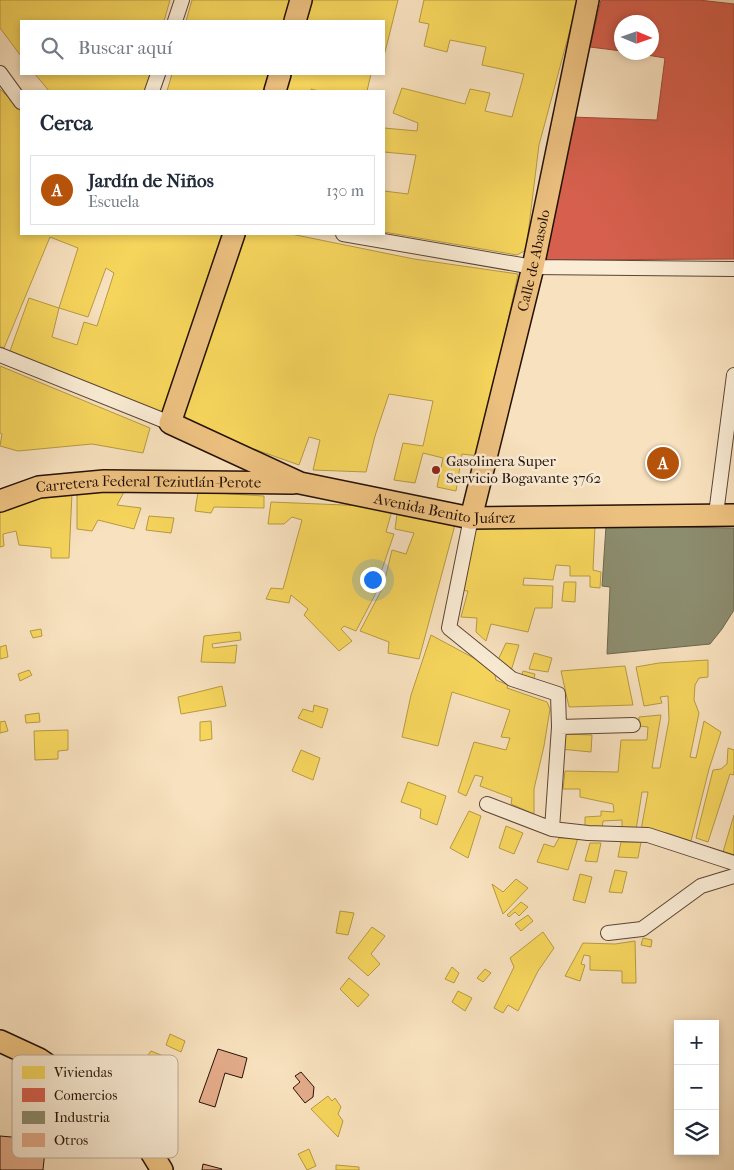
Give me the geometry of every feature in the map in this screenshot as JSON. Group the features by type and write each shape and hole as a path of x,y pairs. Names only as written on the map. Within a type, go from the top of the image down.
{"main road":[{"path":"295,20 301,0"},
{"name":"Calle de Abasolo","path":"471,518 533,267 588,0"},
{"path":"275,90 280,75"},
{"path":"170,423 234,235"},
{"name":"Avenida Benito Juárez","path":"170,423 300,483 471,518 725,514"},
{"name":"Carretera Federal Teziutlán-Perote","path":"0,501 39,486 104,480 300,483"},
{"path":"0,1041 30,1055"},
{"path":"155,1158 162,1170"}],"street":[{"path":"175,20 182,0"},
{"path":"0,73 20,101"},
{"path":"152,90 158,75"},
{"path":"349,235 533,267 734,269"},
{"name":"Avenida Benito Juárez","path":"0,355 170,423"},
{"path":"725,514 734,375"},
{"path":"471,518 449,628 512,679 558,694 560,727 552,829"},
{"path":"560,727 633,725"},
{"path":"487,804 552,829 588,833 648,835 734,863"},
{"path":"608,933 642,929 701,886 734,876"}],"building: Viviendas":[{"path":"0,0 170,0 164,20 20,20 20,55 0,28"},
{"path":"192,0 297,0 290,20 186,20"},
{"path":"313,0 398,0 385,52 385,20 307,20"},
{"path":"424,0 578,0 539,145 526,250 517,255 385,232 385,191 408,194 416,155 385,152 385,128 417,131 418,123 393,113 402,88 465,104 470,89 490,93 485,111 512,117 524,74 482,65 486,47 450,40 447,52 424,46 429,24 419,22"},
{"path":"36,75 150,75 145,90 48,90"},
{"path":"172,75 275,75 269,90 167,90"},
{"path":"291,75 371,75 367,90 286,90"},
{"path":"0,89 20,109 20,235 225,235 163,417 10,351 29,298 59,308 78,248 50,237 4,348 0,346","holes":["106,268 114,273 97,326 84,322 77,345 52,337 59,308 88,317"]},
{"path":"243,235 296,235 414,259 518,274 479,456 462,454 456,491 437,487 443,458 423,453 415,483 394,480 403,443 423,446 433,401 389,394 375,436 366,472 313,470 320,440 309,437 299,465 189,426 183,411"},
{"path":"0,366 150,428 143,453 92,444 18,451 0,446 2,434 0,433"},
{"path":"77,490 124,492 117,505 141,508 134,529 98,520 92,531 77,529"},
{"path":"198,492 264,496 264,508 214,507 211,513 195,511"},
{"path":"72,493 69,558 51,558 51,548 19,545 16,531 3,534 4,546 0,547 0,505 35,496"},
{"path":"271,502 393,507 386,532 394,534 377,584 378,589 356,631 344,626 341,629 352,641 339,651 304,615 308,609 291,595 289,603 266,599 271,588 283,589 302,520 292,517 284,524 268,524"},
{"path":"398,507 456,521 419,659 388,653 389,642 360,631 383,587 392,550 406,554 414,533 395,529"},
{"path":"149,516 174,518 171,533 146,530"},
{"path":"473,520 595,526 593,570 601,572 600,588 590,587 590,576 570,576 570,566 556,565 553,580 524,578 523,585 553,586 552,608 535,608 528,632 491,624 486,641 476,632 477,618 461,617 468,591 460,590"},
{"path":"564,582 576,582 575,602 562,601"},
{"path":"41,629 42,636 33,638 30,631"},
{"path":"240,632 241,640 212,644 213,648 237,645 235,663 201,662 204,636"},
{"path":"431,635 483,663 495,675 496,680 508,685 507,688 547,702 550,709 534,789 534,814 511,804 512,798 480,786 483,777 475,775 466,796 458,792 474,742 506,750 510,738 501,737 510,710 452,692 438,746 402,737 411,695"},
{"path":"506,643 519,645 511,671 498,660"},
{"path":"6,645 8,657 0,659 0,647"},
{"path":"534,653 552,658 548,672 529,669"},
{"path":"708,660 708,677 699,678 695,685 694,700 699,713 690,757 696,758 704,721 721,732 709,769 691,841 667,833 641,830 648,792 642,792 636,830 622,831 622,820 603,821 602,830 585,829 585,817 601,816 601,811 614,812 613,804 580,797 580,789 563,789 565,771 618,772 621,740 647,740 648,727 639,726 639,717 661,715 652,768 660,768 669,720 668,696 660,697 662,703 644,706 636,667 659,663"},
{"path":"625,666 633,705 569,707 561,671"},
{"path":"29,670 32,675 20,681 18,674"},
{"path":"523,671 535,674 533,682 520,679"},
{"path":"222,686 226,706 181,714 178,697"},
{"path":"314,705 328,709 322,728 298,718 303,709 313,712"},
{"path":"39,713 40,722 26,723 25,715"},
{"path":"5,721 8,731 0,733 0,722"},
{"path":"211,721 212,739 200,741 200,722"},
{"path":"68,730 68,750 58,751 58,759 35,760 34,731"},
{"path":"561,734 592,735 591,752 560,749"},
{"path":"728,748 734,750 734,775 730,774 708,842 696,838 713,770 721,769 727,764"},
{"path":"301,750 320,758 313,780 292,771"},
{"path":"408,782 446,796 437,825 420,818 421,809 401,802"},
{"path":"469,811 481,816 468,858 450,848"},
{"path":"734,815 734,855 723,852"},
{"path":"506,826 523,833 514,854 499,848"},
{"path":"559,838 578,838 568,870 537,862 544,844 554,847"},
{"path":"621,842 641,842 638,858 618,857"},
{"path":"590,843 601,843 597,862 585,861"},
{"path":"615,870 627,872 622,893 609,892"},
{"path":"580,874 592,877 585,903 573,900"},
{"path":"516,879 528,888 503,914 492,884 503,892"},
{"path":"521,902 528,907 519,916 515,912 509,917 507,915"},
{"path":"340,911 354,913 348,935 336,933"},
{"path":"528,915 533,921 521,931 515,924"},
{"path":"372,927 385,936 371,954 380,964 368,976 348,958"},
{"path":"543,932 554,948 538,971 518,1011 508,1005 503,1013 494,1008 514,967 510,958"},
{"path":"643,938 652,940 651,947 641,945"},
{"path":"635,941 636,983 622,983 622,971 590,970 590,956 584,955 581,964 585,965 580,981 565,976 583,943 615,944"},
{"path":"452,967 459,973 454,983 445,979"},
{"path":"485,969 491,973 483,982 477,978"},
{"path":"349,978 369,995 358,1007 340,989"},
{"path":"458,991 472,998 465,1011 452,1002"},
{"path":"170,1034 185,1041 181,1052 166,1045"},
{"path":"151,1051 161,1055 148,1055"},
{"path":"328,1096 332,1101 335,1098 341,1107 338,1114 343,1121 338,1137 311,1109"},
{"path":"309,1149 316,1166 307,1170 298,1154"},
{"path":"336,1165 359,1167 359,1170 336,1170"}],"building: Comercios":[{"path":"601,0 699,0 734,4 734,259 542,260 571,117 657,120 665,58 659,57 659,15 614,15 614,50 590,47"}],"building: Industria":[{"path":"606,526 734,528 734,610 710,644 607,654 610,587 602,586"}],"building: Otros":[{"path":"218,1049 247,1058 242,1078 225,1073 215,1107 199,1102"},
{"path":"301,1072 314,1087 313,1097 305,1103 293,1088 300,1082 295,1076"},
{"path":"0,1136 12,1137 12,1158 44,1158 43,1170 0,1170"},
{"path":"203,1164 222,1169 202,1170"}],"place":[{"name":"Jardín de Niños","path":"663,463"},
{"name":"Gasolinera Super Servicio Bogavante 3762","path":"436,470"}]}
